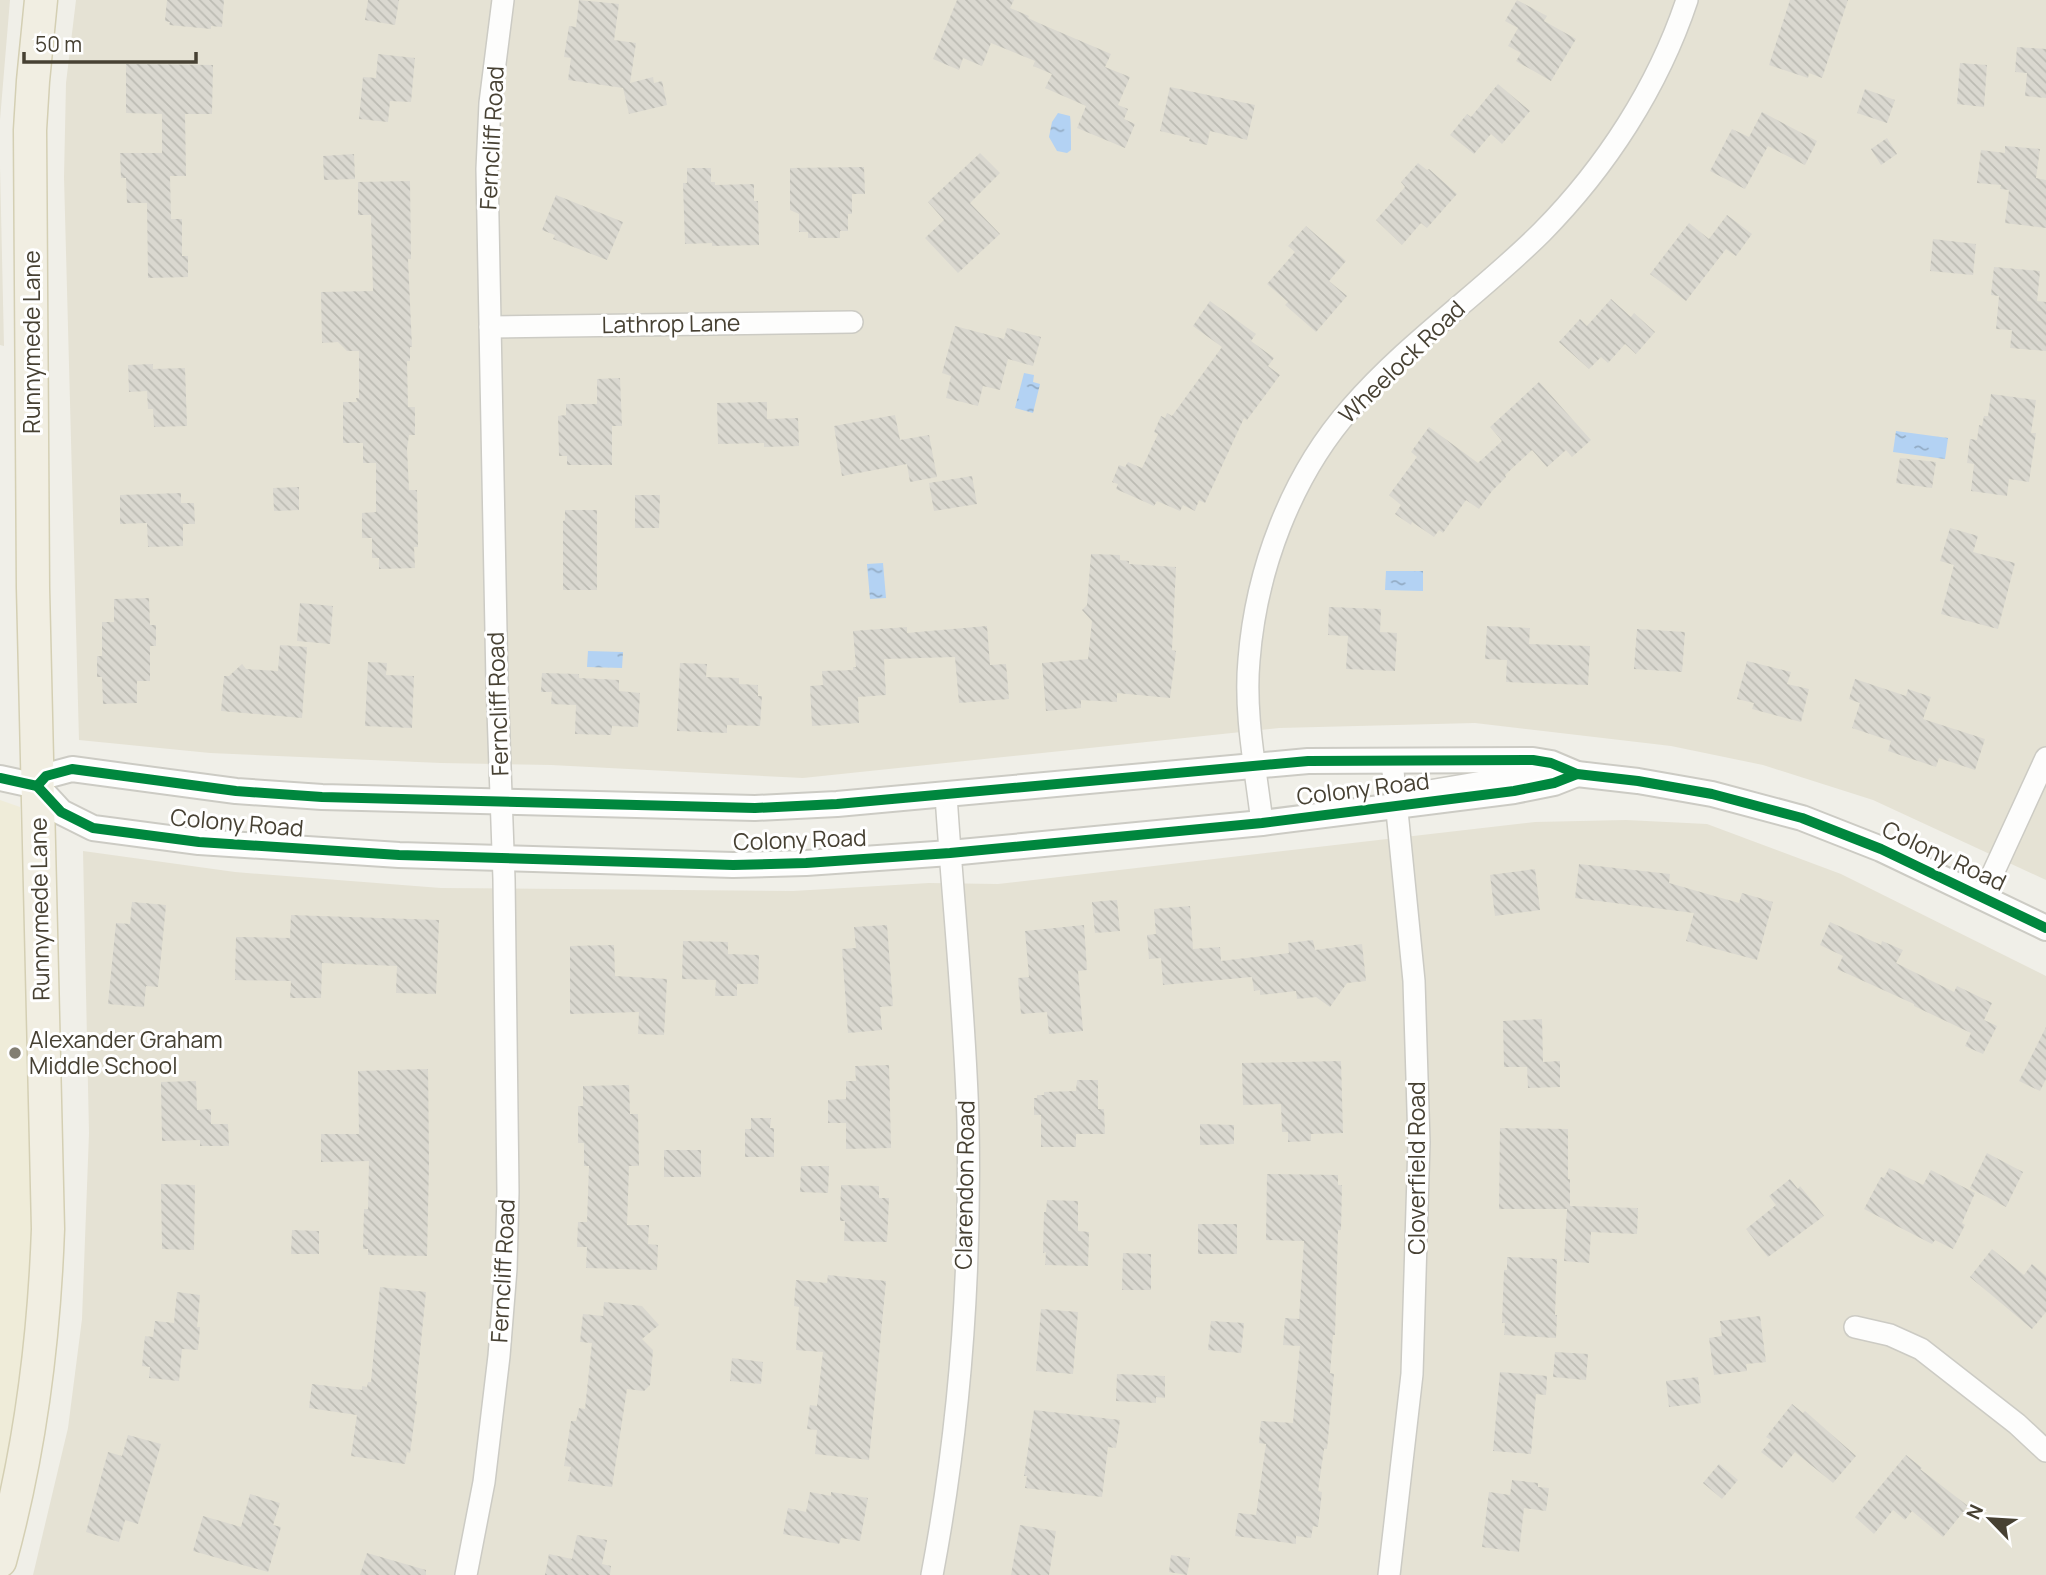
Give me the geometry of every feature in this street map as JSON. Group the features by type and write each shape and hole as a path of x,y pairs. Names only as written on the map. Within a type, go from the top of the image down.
{"main road":[{"name":"Runnymede Lane","path":"0,1561 29,1431 46,1302 48,1178 37,786 30,130 41,0"}],"street":[{"name":"Ferncliff Road","path":"467,1575 489,1443 506,1269 508,1141 488,127 503,0"},
{"name":"Wheelock Road","path":"1262,823 1248,683 1248,661 1256,604 1274,541 1315,457 1345,415 1370,387 1525,248 1595,172 1623,131 1655,75 1687,0"},
{"name":"Lathrop Lane","path":"490,327 852,322"},
{"path":"1982,897 2046,758"},
{"name":"Colony Road","path":"1577,774 1554,783 1514,791 1262,823 950,853 806,863 733,864 301,850 199,842 104,830 84,824 61,812 37,786 46,776 72,769 254,792 322,797 782,807 946,795 1308,761 1533,760 1551,763 1577,774 1685,789 1781,811 1856,838 2046,928"},
{"name":"Cloverfield Road","path":"1389,1575 1412,1374 1419,1153 1414,981 1392,761"},
{"path":"0,778 37,786"},
{"name":"Clarendon Road","path":"932,1575 945,1499 958,1380 968,1214 965,1064 946,795"},
{"path":"1855,1327 1890,1335 1921,1349 2017,1424 2046,1451"}],"shaded area":[{"path":"0,0 10,0 0,120"},
{"path":"76,0 2046,0 2046,880 1873,800 1763,765 1671,746 1475,723 1279,728 803,778 551,765 210,753 79,740 64,177 66,83"},
{"path":"0,165 4,346 0,345"},
{"name":"Alexander Graham Middle School","path":"0,800 20,807 34,1154 34,1257 18,1415 0,1503"},
{"path":"1626,820 1707,824 1841,874 2046,976 2046,1575 33,1575 68,1428 82,1319 89,1133 83,851 235,872 441,888 793,891 929,883 998,884 1535,822"}],"water":[{"path":"1058,113 1070,116 1071,150 1067,153 1057,151 1049,137 1052,122"},
{"path":"1024,373 1034,375 1033,382 1040,384 1033,413 1015,408"},
{"path":"1896,431 1948,438 1945,459 1893,452"},
{"path":"883,563 886,598 870,599 867,564"},
{"path":"1386,571 1423,571 1423,591 1385,590"},
{"path":"588,651 623,652 622,668 587,667"}],"building":[{"path":"167,0 224,0 222,27 211,26 211,29 169,25 170,22 165,21"},
{"path":"368,0 399,0 395,25 365,20"},
{"path":"579,0 619,4 614,40 636,43 630,83 653,77 654,83 662,81 667,105 629,114 623,88 568,80 571,58 564,57 569,26 576,27"},
{"path":"957,0 1014,0 1010,8 1111,54 1105,67 1130,77 1118,105 1128,109 1124,119 1135,124 1125,148 1077,128 1086,106 1045,88 1052,74 1033,66 1035,61 991,43 982,66 963,58 959,70 933,59"},
{"path":"1517,0 1547,16 1544,21 1576,39 1551,81 1516,61 1521,53 1508,46 1518,28 1505,21"},
{"path":"1790,0 1848,0 1822,78 1809,73 1808,78 1769,65"},
{"path":"2017,47 2046,49 2046,98 2025,96 2027,73 2015,72"},
{"path":"378,54 415,58 411,102 390,101 388,122 359,119 363,77 376,78"},
{"path":"1960,63 1987,65 1984,107 1957,104"},
{"path":"126,64 213,65 212,114 185,114 186,176 170,176 171,219 182,219 182,256 188,256 188,277 148,278 147,203 127,203 126,178 121,178 120,153 162,153 162,114 126,113"},
{"path":"1498,84 1530,111 1502,144 1491,134 1474,154 1450,135 1467,114 1471,117"},
{"path":"1170,87 1255,105 1247,140 1210,131 1207,145 1160,131"},
{"path":"1865,89 1895,100 1887,123 1857,113"},
{"path":"1762,112 1817,141 1805,165 1768,146 1745,189 1710,171 1732,129 1749,137"},
{"path":"1887,138 1897,154 1881,165 1871,149"},
{"path":"2005,146 2040,149 2036,178 2046,180 2046,228 2005,223 2009,190 2000,189 2001,185 1977,183 1981,150 2005,153"},
{"path":"980,153 1000,173 970,203 1000,234 958,273 925,238 944,220 928,202"},
{"path":"354,154 355,179 324,180 323,156"},
{"path":"1418,163 1429,169 1457,194 1427,228 1421,223 1402,245 1376,220 1405,187 1401,182"},
{"path":"864,167 865,194 852,194 852,214 848,214 848,231 840,231 840,238 808,238 808,232 799,232 799,214 790,210 790,168"},
{"path":"687,168 711,168 711,182 715,182 715,185 754,184 754,201 758,201 759,245 685,244 683,183 687,183"},
{"path":"410,181 411,259 408,259 412,347 410,361 407,361 408,407 415,407 415,435 409,435 407,449 409,490 417,490 418,547 414,547 415,568 379,569 379,558 372,558 372,538 362,538 362,513 376,512 376,463 363,463 363,443 343,443 343,402 357,402 356,398 359,398 359,351 347,351 338,342 322,343 321,292 373,291 371,215 358,215 358,182"},
{"path":"556,195 623,222 607,260 553,239 555,235 542,230"},
{"path":"1727,215 1752,234 1736,256 1726,249 1686,301 1650,274 1689,223 1709,239"},
{"path":"1306,226 1346,261 1329,281 1347,296 1316,332 1285,305 1288,302 1267,284 1295,252 1288,246"},
{"path":"1933,239 1976,244 1973,275 1930,271"},
{"path":"1994,267 2040,271 2037,301 2046,302 2046,351 2010,348 2012,330 1996,329 1999,296 1991,295"},
{"path":"1611,299 1631,317 1634,313 1655,332 1636,354 1625,344 1608,363 1601,357 1589,369 1559,342 1580,319 1587,326"},
{"path":"1210,301 1256,334 1251,341 1274,358 1268,366 1280,375 1247,420 1244,418 1205,503 1199,500 1195,511 1183,505 1180,511 1157,501 1154,506 1116,489 1118,484 1112,482 1119,465 1125,467 1128,462 1142,468 1158,434 1154,432 1161,416 1165,418 1167,413 1172,416 1222,347 1193,326"},
{"path":"955,326 1004,339 1007,328 1041,337 1033,366 1008,359 1000,390 983,386 978,406 946,398 951,376 942,373"},
{"path":"153,364 153,369 185,368 187,426 154,427 153,409 148,409 147,391 129,392 128,365"},
{"path":"620,378 622,426 612,426 612,465 567,465 567,456 559,456 558,416 566,415 566,404 597,404 597,379"},
{"path":"1539,382 1591,440 1572,457 1566,450 1547,467 1532,450 1505,475 1479,509 1466,500 1443,533 1439,530 1434,537 1395,514 1401,505 1389,495 1417,457 1411,452 1429,427 1478,463 1502,441 1490,427"},
{"path":"1991,394 2036,400 2031,433 2036,433 2029,482 2009,479 2007,496 1971,491 1974,464 1967,463 1970,439 1977,440 1979,425 1982,426 1984,416 1988,416"},
{"path":"767,402 767,419 798,418 799,446 764,447 764,443 718,444 717,403"},
{"path":"895,415 900,440 929,435 937,477 910,482 907,464 842,476 834,426"},
{"path":"1900,458 1936,462 1932,488 1896,483"},
{"path":"972,476 977,504 934,511 929,483"},
{"path":"299,487 299,510 274,511 273,488"},
{"path":"181,493 181,503 194,503 195,524 183,524 183,546 148,547 147,523 120,524 120,495"},
{"path":"635,495 660,495 659,528 635,528"},
{"path":"565,510 597,510 597,590 563,590"},
{"path":"1950,528 1978,536 1973,552 2015,563 1998,629 1941,614 1954,565 1940,561"},
{"path":"1091,554 1120,555 1120,560 1129,561 1129,564 1176,567 1172,650 1176,651 1170,698 1117,693 1117,702 1081,700 1081,708 1046,711 1042,663 1088,659 1092,621 1082,610 1087,605"},
{"path":"149,598 150,625 156,625 156,646 150,646 150,681 137,681 137,703 103,704 102,677 97,677 97,656 102,656 102,622 114,622 114,599"},
{"path":"300,603 333,606 330,644 297,641"},
{"path":"1329,607 1381,609 1380,632 1397,633 1395,671 1346,669 1348,636 1328,635"},
{"path":"987,626 990,665 1006,664 1009,699 959,703 955,657 884,659 886,695 858,697 859,723 812,726 810,686 823,685 822,671 853,670 853,667 856,667 853,631 907,627 907,633"},
{"path":"1487,626 1530,628 1529,644 1590,646 1588,685 1506,682 1507,660 1485,659"},
{"path":"1637,629 1685,632 1682,672 1634,669"},
{"path":"280,645 307,647 302,718 221,711 224,676 229,676 242,664 246,669 278,671"},
{"path":"1747,661 1791,672 1787,684 1809,689 1801,722 1752,709 1754,703 1737,699"},
{"path":"368,662 387,663 386,675 414,676 412,728 365,726"},
{"path":"680,663 707,664 706,677 739,678 739,684 758,685 758,696 762,696 760,726 727,725 727,733 677,731"},
{"path":"542,673 579,674 579,678 619,680 619,691 640,693 638,727 612,726 611,735 575,734 576,705 551,704 552,692 541,692"},
{"path":"1855,679 1906,696 1908,689 1931,697 1923,719 1985,739 1975,770 1939,758 1936,767 1888,751 1891,741 1852,728 1860,703 1849,699"},
{"path":"1579,864 1670,874 1669,883 1739,903 1742,893 1773,902 1757,960 1686,941 1694,913 1575,898"},
{"path":"1535,869 1540,910 1495,916 1490,875"},
{"path":"1117,900 1120,931 1095,933 1092,902"},
{"path":"132,902 166,905 158,987 146,986 144,1007 108,1004 116,923 130,924"},
{"path":"1190,906 1193,949 1220,947 1221,961 1289,953 1288,943 1313,940 1315,950 1362,944 1366,981 1347,983 1330,1007 1316,997 1297,999 1296,991 1260,995 1260,990 1254,991 1252,977 1163,985 1161,958 1149,959 1147,935 1156,934 1154,909"},
{"path":"291,915 439,920 436,994 396,993 397,966 322,963 321,998 290,998 291,981 235,980 236,937 290,938"},
{"path":"1830,922 1881,945 1882,941 1903,950 1896,963 1954,992 1957,986 1992,1003 1984,1020 1997,1026 1983,1054 1965,1046 1971,1033 1837,969 1843,956 1820,945"},
{"path":"887,925 893,1006 880,1007 882,1030 848,1033 842,949 856,948 854,927"},
{"path":"1084,925 1087,970 1078,971 1083,1031 1049,1034 1047,1012 1021,1014 1018,978 1029,977 1025,931"},
{"path":"683,941 728,942 728,954 759,955 758,984 737,984 737,996 715,996 716,980 682,979"},
{"path":"614,945 615,976 667,979 664,1035 638,1034 639,1012 570,1014 570,946"},
{"path":"1542,1019 1543,1062 1560,1061 1560,1087 1528,1088 1527,1067 1504,1067 1503,1021"},
{"path":"2046,1027 2046,1079 2040,1091 2019,1081"},
{"path":"1341,1061 1343,1133 1311,1134 1311,1141 1288,1142 1288,1132 1282,1132 1281,1104 1243,1105 1242,1063"},
{"path":"889,1065 891,1148 846,1149 846,1123 828,1123 828,1100 846,1099 846,1081 856,1081 855,1066"},
{"path":"428,1069 427,1256 368,1255 368,1249 363,1249 364,1209 368,1209 369,1161 321,1162 321,1134 359,1134 358,1071"},
{"path":"1077,1080 1098,1080 1098,1109 1104,1109 1105,1134 1076,1134 1076,1147 1041,1147 1041,1115 1034,1115 1034,1098 1044,1095 1044,1092 1076,1091"},
{"path":"196,1081 197,1110 211,1109 211,1124 228,1124 229,1146 200,1146 200,1140 162,1141 161,1082"},
{"path":"629,1085 630,1114 638,1114 639,1166 629,1166 627,1225 649,1225 648,1244 658,1245 657,1270 586,1268 587,1247 577,1247 578,1222 587,1222 589,1166 584,1166 584,1143 578,1143 578,1106 583,1106 583,1086"},
{"path":"751,1118 771,1118 770,1128 774,1128 774,1157 745,1157 745,1129 751,1129"},
{"path":"1200,1124 1234,1125 1234,1144 1200,1145"},
{"path":"1500,1128 1568,1129 1570,1206 1638,1208 1637,1234 1591,1232 1589,1263 1564,1261 1567,1209 1499,1209"},
{"path":"664,1150 701,1150 701,1177 664,1177"},
{"path":"1987,1153 2023,1172 2006,1207 1970,1188"},
{"path":"801,1166 829,1166 828,1193 800,1192"},
{"path":"1889,1168 1923,1185 1931,1170 1975,1193 1962,1223 1965,1225 1953,1249 1935,1240 1932,1244 1864,1209 1881,1177 1884,1178"},
{"path":"1267,1174 1338,1175 1338,1185 1342,1185 1335,1335 1330,1373 1334,1374 1327,1449 1324,1449 1318,1491 1322,1492 1318,1527 1313,1526 1311,1538 1296,1536 1296,1544 1235,1536 1238,1513 1256,1515 1266,1444 1259,1443 1261,1421 1293,1423 1300,1346 1283,1345 1285,1318 1299,1319 1304,1241 1266,1240"},
{"path":"1790,1179 1798,1189 1800,1186 1824,1216 1768,1257 1746,1229 1776,1205 1769,1196"},
{"path":"161,1184 195,1185 194,1250 162,1249"},
{"path":"841,1185 879,1186 879,1198 889,1198 887,1242 844,1241 845,1221 840,1221"},
{"path":"1047,1200 1078,1201 1078,1231 1089,1232 1088,1266 1045,1265 1044,1212"},
{"path":"1198,1224 1237,1224 1237,1254 1198,1254"},
{"path":"292,1230 319,1231 319,1254 291,1254"},
{"path":"1992,1249 2024,1275 2032,1264 2046,1276 2046,1312 2032,1329 1970,1277"},
{"path":"1123,1253 1151,1254 1151,1290 1122,1290"},
{"path":"1507,1257 1557,1259 1556,1338 1504,1335 1504,1270 1507,1270"},
{"path":"828,1275 886,1281 869,1460 815,1454 817,1430 807,1429 810,1405 817,1406 823,1352 796,1350 799,1307 794,1306 796,1280 827,1283"},
{"path":"380,1287 426,1292 417,1401 410,1453 407,1452 405,1464 351,1456 357,1415 309,1408 312,1384 362,1390 362,1386 367,1387 368,1382 371,1382"},
{"path":"177,1292 200,1295 198,1350 182,1349 179,1381 149,1378 150,1367 142,1366 145,1336 153,1337 155,1321 174,1323"},
{"path":"604,1302 642,1306 659,1325 642,1339 653,1350 650,1385 644,1391 627,1389 612,1487 568,1481 571,1467 564,1466 571,1421 576,1421 579,1408 585,1409 592,1343 580,1342 583,1314 603,1316"},
{"path":"1041,1309 1078,1312 1073,1374 1036,1371"},
{"path":"1760,1316 1766,1362 1746,1364 1747,1371 1714,1375 1709,1338 1722,1336 1720,1321"},
{"path":"1211,1321 1244,1323 1241,1353 1208,1350"},
{"path":"1555,1352 1588,1354 1586,1380 1553,1377"},
{"path":"732,1358 763,1362 761,1384 730,1381"},
{"path":"1500,1372 1547,1376 1546,1395 1536,1394 1531,1454 1493,1451"},
{"path":"1117,1374 1165,1376 1165,1398 1156,1397 1156,1403 1116,1401"},
{"path":"1698,1377 1701,1403 1669,1407 1666,1381"},
{"path":"1792,1404 1803,1413 1805,1411 1856,1456 1833,1483 1795,1452 1782,1468 1761,1452 1771,1440 1766,1437"},
{"path":"1034,1410 1120,1420 1116,1448 1108,1447 1102,1497 1025,1488 1027,1476 1024,1476"},
{"path":"128,1435 161,1444 138,1524 125,1520 119,1542 86,1532 108,1452 122,1456"},
{"path":"1906,1455 1968,1506 1943,1537 1912,1511 1905,1520 1893,1510 1874,1534 1855,1517"},
{"path":"1719,1464 1738,1480 1722,1499 1703,1483"},
{"path":"1512,1480 1538,1483 1538,1487 1549,1488 1546,1511 1524,1508 1519,1552 1482,1547 1489,1492 1510,1495"},
{"path":"810,1492 831,1496 831,1492 868,1498 860,1541 841,1538 839,1544 783,1534 788,1508 806,1512"},
{"path":"250,1494 280,1503 273,1525 281,1527 268,1572 193,1551 203,1516 241,1527"},
{"path":"1020,1525 1056,1531 1049,1575 1011,1575"},
{"path":"577,1535 607,1540 602,1564 611,1566 610,1575 545,1575 549,1554 572,1559"},
{"path":"367,1553 426,1570 426,1575 360,1575"},
{"path":"1171,1555 1190,1558 1187,1575 1169,1572"}],"cycle path":[{"path":"37,786 46,776 72,769 236,791 322,797 755,808 837,804 1308,761 1533,760 1551,763 1577,774 1712,794 1802,818 1881,849 2046,928"},
{"path":"0,778 37,786 61,812 93,828 199,842 399,855 733,865 950,853 1262,823 1514,791 1554,783 1577,774"}],"place":[{"name":"Alexander Graham Middle School","path":"15,1053"}]}
